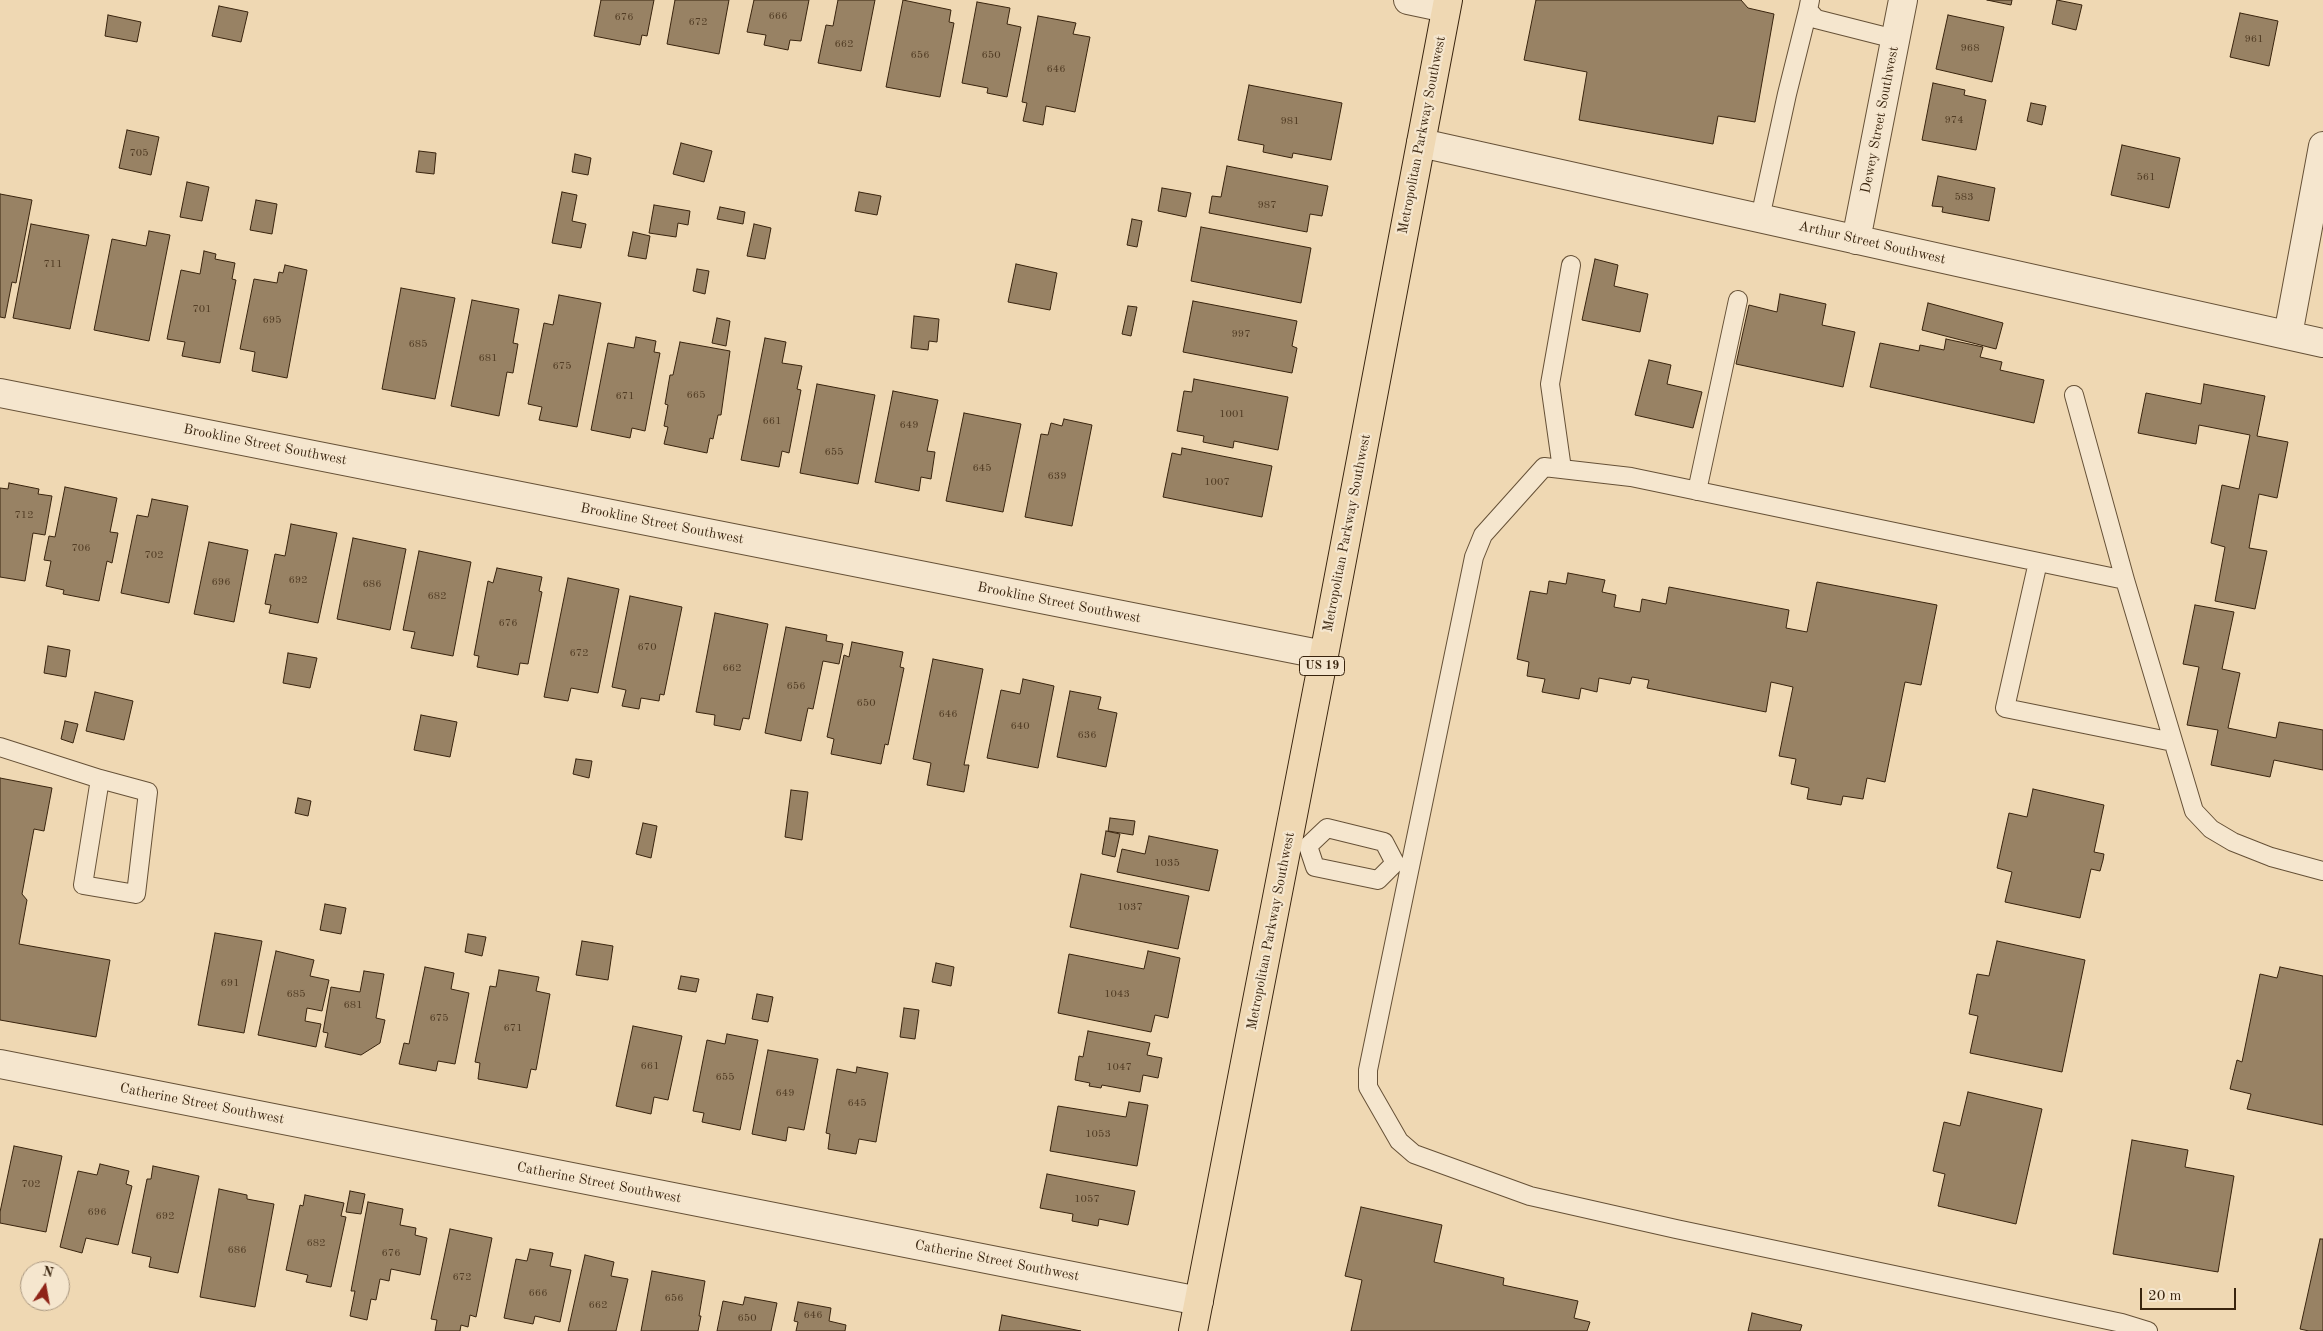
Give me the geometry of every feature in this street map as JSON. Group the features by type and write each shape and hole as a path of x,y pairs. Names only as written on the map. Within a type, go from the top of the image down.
{"main road":[{"name":"Metropolitan Parkway Southwest","path":"1193,1331 1298,843 1324,655 1447,4"}],"street":[{"path":"1408,0 1447,4"},
{"name":"Dewey Street Southwest","path":"1856,240 1903,0"},
{"name":"Arthur Street Southwest","path":"1421,143 2323,343"},
{"path":"2288,335 2323,146"},
{"name":"Brookline Street Southwest","path":"0,393 1324,655"},
{"name":"Catherine Street Southwest","path":"0,1064 1199,1301"}],"lane":[{"path":"1809,5 1816,19 1895,39"},
{"path":"1760,218 1809,5"},
{"path":"1562,469 1550,384 1572,265"},
{"path":"1697,491 1738,300"},
{"path":"2074,395 2125,580 2194,811 2211,829 2232,842 2271,857 2323,871"},
{"path":"2125,580 1631,477 1544,467 1483,535 1474,556 1403,865 1368,1070 1368,1087 1398,1141 1414,1154 1530,1196 1676,1229 2122,1323 2148,1331"},
{"path":"2038,562 2006,708 2173,742"},
{"path":"0,747 100,779 148,792 136,894 83,885 100,779"},
{"path":"1327,828 1384,842 1403,865 1378,880 1315,867 1298,843 1327,828"}],"building":[{"path":"601,0 654,0 647,36 642,35 640,45 594,36"},
{"path":"675,0 729,0 719,54 667,44"},
{"path":"754,0 809,0 801,41 790,40 788,50 764,45 766,35 747,32"},
{"path":"838,0 875,0 861,71 818,63 826,25 833,26"},
{"path":"903,0 951,10 949,22 954,23 940,97 886,87"},
{"path":"1536,0 1741,0 1748,8 1774,14 1755,122 1718,116 1713,144 1579,120 1587,72 1524,60"},
{"path":"1987,0 2012,0 2011,5"},
{"path":"2057,0 2082,5 2076,30 2052,24"},
{"path":"977,2 1010,8 1007,24 1021,27 1007,97 987,93 988,88 962,83"},
{"path":"219,6 248,12 241,42 212,36"},
{"path":"2240,13 2278,21 2269,66 2230,57"},
{"path":"108,15 141,22 137,42 105,36"},
{"path":"1948,15 2004,27 1992,82 1936,69"},
{"path":"1038,16 1076,23 1073,34 1090,37 1075,112 1046,106 1043,125 1023,121 1027,103 1022,102"},
{"path":"1933,83 1965,90 1964,95 1986,100 1976,150 1922,140"},
{"path":"1249,85 1342,103 1331,160 1293,153 1292,158 1263,152 1264,145 1238,140"},
{"path":"2031,103 2046,106 2042,125 2027,121"},
{"path":"127,130 159,137 151,175 119,168"},
{"path":"681,143 712,151 704,182 673,174"},
{"path":"2122,145 2180,158 2169,208 2111,195"},
{"path":"419,151 436,153 434,174 416,172"},
{"path":"575,154 591,158 588,175 572,172"},
{"path":"1227,166 1328,186 1322,216 1310,214 1307,232 1209,213 1212,196 1221,197"},
{"path":"1938,176 1995,188 1989,221 1942,212 1943,207 1932,206"},
{"path":"187,182 209,187 202,221 180,217"},
{"path":"1162,188 1191,193 1186,217 1158,211"},
{"path":"562,192 577,195 572,221 586,224 581,248 552,243"},
{"path":"859,192 881,196 877,215 855,211"},
{"path":"0,194 32,200 16,283 12,282 5,318 0,317"},
{"path":"256,200 277,204 272,234 250,230"},
{"path":"654,205 690,211 688,225 678,223 676,237 649,233"},
{"path":"720,207 745,212 743,224 717,219"},
{"path":"1132,219 1142,221 1137,247 1127,245"},
{"path":"31,224 89,235 70,329 13,318"},
{"path":"754,224 771,228 765,259 747,256"},
{"path":"1201,227 1311,248 1301,303 1191,281"},
{"path":"149,231 170,235 149,341 94,330 112,239 146,246"},
{"path":"633,232 650,236 646,259 628,256"},
{"path":"204,251 216,254 215,259 235,263 232,279 236,280 220,363 182,356 185,342 167,339 181,270 200,274"},
{"path":"1595,259 1618,265 1614,286 1648,294 1640,332 1582,320"},
{"path":"1016,264 1057,273 1050,310 1008,302"},
{"path":"285,265 307,270 287,378 252,371 255,352 240,349 254,279 277,283 279,272 283,273"},
{"path":"697,269 709,271 705,294 693,291"},
{"path":"401,288 455,298 435,399 382,389"},
{"path":"1780,294 1826,304 1822,325 1855,332 1843,387 1736,364 1749,305 1777,312"},
{"path":"559,295 601,303 577,427 539,420 542,407 528,404 544,323 553,325"},
{"path":"472,300 519,309 513,343 518,344 513,373 507,372 499,416 451,406"},
{"path":"1193,301 1297,321 1292,346 1297,348 1292,373 1183,352"},
{"path":"1928,303 2003,323 1996,349 1922,330"},
{"path":"1128,306 1137,307 1131,336 1122,334"},
{"path":"914,316 939,319 937,342 929,341 928,350 911,348"},
{"path":"717,318 730,321 726,346 712,343"},
{"path":"636,337 656,341 654,352 660,353 645,431 632,428 630,438 591,430 608,343 634,348"},
{"path":"765,338 786,342 782,363 802,366 797,389 801,390 789,453 782,451 779,467 741,460"},
{"path":"1946,339 1983,347 1980,357 2002,362 2000,370 2044,380 2034,423 1870,387 1880,343 1919,351 1920,345 1944,350"},
{"path":"680,342 730,351 721,415 718,415 713,439 710,438 707,453 664,444 668,427 664,426 668,405 665,404 670,375 673,375"},
{"path":"1649,360 1671,365 1667,384 1702,392 1693,428 1635,415"},
{"path":"1194,379 1288,397 1278,450 1234,441 1233,448 1203,442 1204,436 1177,431 1184,391 1192,392"},
{"path":"817,384 875,395 858,484 800,473"},
{"path":"2204,384 2265,396 2257,436 2288,442 2277,498 2259,494 2249,548 2267,551 2255,609 2215,601 2225,547 2211,543 2222,485 2239,489 2250,435 2199,425 2196,444 2138,433 2146,393 2201,404"},
{"path":"893,391 938,400 927,451 935,452 931,479 921,477 919,491 875,482"},
{"path":"964,413 1021,424 1003,512 946,501"},
{"path":"1064,419 1092,425 1072,526 1025,517 1041,434 1048,435 1051,423 1062,426"},
{"path":"1182,448 1272,466 1262,517 1163,497 1172,453 1181,455"},
{"path":"9,483 39,489 38,494 52,496 45,535 33,533 25,581 0,577 0,488 8,489"},
{"path":"65,487 117,498 110,532 118,533 112,563 107,561 99,601 63,594 64,590 46,586 51,561 44,560 49,536 55,537"},
{"path":"152,499 188,506 169,603 121,593 137,515 148,517"},
{"path":"291,524 337,533 318,623 269,613 271,605 265,604 275,554 285,556"},
{"path":"353,538 406,549 390,630 337,619"},
{"path":"209,542 248,550 234,622 194,614"},
{"path":"419,551 471,562 453,656 411,648 415,632 403,630"},
{"path":"497,568 542,577 539,591 542,592 528,664 520,663 518,675 477,667 479,656 474,655 488,581 493,583"},
{"path":"1568,573 1605,580 1602,592 1616,595 1614,607 1640,612 1642,599 1666,604 1669,587 1789,610 1786,628 1807,632 1817,582 1937,605 1921,685 1905,682 1885,782 1867,778 1863,799 1843,796 1841,805 1807,799 1809,788 1791,784 1796,759 1779,756 1793,687 1771,682 1766,712 1647,688 1649,680 1632,677 1630,684 1599,678 1597,692 1581,688 1579,699 1542,692 1545,679 1527,676 1529,662 1517,659 1530,591 1547,594 1549,581 1566,584"},
{"path":"568,578 619,589 598,693 571,688 568,701 544,697"},
{"path":"630,596 682,607 664,695 660,694 659,701 641,698 639,709 622,706 626,690 612,687"},
{"path":"2195,605 2234,612 2222,669 2240,673 2228,728 2276,738 2279,722 2323,730 2323,770 2274,760 2270,777 2211,765 2218,730 2187,725 2199,667 2183,664"},
{"path":"715,613 768,624 749,719 743,718 740,730 714,725 715,715 696,712"},
{"path":"786,627 827,635 826,641 843,644 839,664 823,661 813,709 808,708 801,741 765,733"},
{"path":"852,642 903,652 900,667 904,668 888,745 885,744 881,764 831,754 834,739 827,737 844,655 849,657"},
{"path":"48,646 70,650 66,677 44,673"},
{"path":"288,653 317,658 310,688 283,683"},
{"path":"933,659 983,669 964,765 969,765 964,792 927,785 931,763 913,759"},
{"path":"1023,679 1054,686 1038,768 987,758 1001,690 1020,694"},
{"path":"1070,691 1101,697 1098,709 1117,713 1106,767 1057,757"},
{"path":"95,692 133,701 124,740 86,731"},
{"path":"421,715 457,722 450,757 414,750"},
{"path":"65,721 78,724 73,743 61,739"},
{"path":"576,759 592,761 589,778 573,774"},
{"path":"0,778 52,788 44,831 34,829 22,894 27,900 19,944 110,960 96,1037 0,1020"},
{"path":"2033,789 2104,805 2094,852 2104,854 2103,860 2100,871 2091,869 2080,918 2005,902 2012,872 1997,868 2009,813 2027,817"},
{"path":"791,790 808,792 802,840 785,837"},
{"path":"298,798 311,801 308,816 295,813"},
{"path":"1110,818 1135,821 1133,835 1108,831"},
{"path":"643,823 657,826 651,858 636,854"},
{"path":"1106,831 1120,834 1115,857 1102,854"},
{"path":"1149,836 1218,850 1209,891 1117,872 1122,849 1145,854"},
{"path":"1081,874 1189,896 1178,949 1070,927"},
{"path":"325,904 346,908 341,934 320,930"},
{"path":"215,933 262,941 244,1033 198,1025"},
{"path":"468,934 486,937 482,956 465,952"},
{"path":"582,941 613,946 608,980 576,975"},
{"path":"1997,941 2085,960 2062,1072 1970,1053 1978,1016 1969,1014 1977,974 1989,976"},
{"path":"276,951 314,960 310,976 329,980 322,1011 307,1008 305,1021 321,1024 316,1047 258,1035"},
{"path":"1148,951 1180,958 1168,1018 1155,1015 1151,1032 1058,1013 1069,954 1144,969"},
{"path":"936,963 954,967 951,986 932,982"},
{"path":"425,967 454,973 451,989 469,993 455,1064 438,1061 436,1071 399,1064 404,1043 409,1044"},
{"path":"2280,967 2323,976 2323,1125 2247,1109 2251,1094 2230,1089 2237,1060 2242,1062 2260,974 2277,978"},
{"path":"499,970 539,977 536,991 550,994 536,1070 531,1069 527,1088 478,1079 480,1063 475,1062 490,986 496,987"},
{"path":"364,971 384,974 376,1018 385,1020 380,1043 361,1055 325,1047 328,1033 323,1032 331,987 360,992"},
{"path":"681,976 699,979 696,992 678,989"},
{"path":"757,994 773,997 768,1022 752,1019"},
{"path":"904,1008 919,1010 915,1039 900,1037"},
{"path":"633,1026 682,1036 668,1100 654,1097 651,1114 616,1106"},
{"path":"1088,1031 1150,1043 1147,1055 1162,1058 1158,1078 1143,1075 1140,1092 1102,1085 1101,1088 1089,1086 1090,1083 1075,1080 1079,1056 1083,1057"},
{"path":"727,1034 758,1040 740,1130 702,1122 704,1113 693,1111 707,1040 725,1044"},
{"path":"768,1050 818,1059 804,1130 788,1127 786,1141 752,1134"},
{"path":"857,1067 888,1073 876,1142 859,1139 856,1154 828,1149 830,1134 826,1133 837,1069 856,1073"},
{"path":"1968,1092 2042,1109 2016,1224 1938,1206 1945,1174 1933,1171 1944,1122 1960,1126"},
{"path":"1129,1102 1148,1105 1137,1166 1050,1151 1058,1106 1126,1117"},
{"path":"2132,1140 2188,1150 2185,1167 2234,1176 2218,1272 2113,1254"},
{"path":"14,1146 62,1156 46,1232 0,1223 0,1212"},
{"path":"100,1164 129,1171 126,1184 132,1186 118,1245 86,1238 82,1253 60,1247 78,1171 97,1175"},
{"path":"153,1166 199,1176 178,1273 149,1267 151,1257 132,1253 147,1179 151,1179"},
{"path":"1047,1174 1135,1191 1128,1225 1099,1219 1098,1226 1072,1221 1073,1214 1040,1208"},
{"path":"219,1189 247,1195 247,1199 274,1204 255,1307 200,1297"},
{"path":"350,1191 365,1194 361,1214 346,1212"},
{"path":"305,1195 344,1203 341,1216 346,1217 331,1287 306,1282 308,1275 286,1270 300,1205 303,1206"},
{"path":"368,1202 403,1209 400,1225 416,1228 415,1235 427,1238 420,1275 391,1269 389,1281 380,1279 376,1300 371,1299 367,1320 350,1316 355,1291 351,1291"},
{"path":"1361,1207 1442,1225 1434,1262 1504,1278 1503,1285 1578,1301 1574,1318 1590,1322 1587,1331 1351,1331 1362,1280 1345,1276"},
{"path":"450,1229 492,1238 476,1317 470,1315 468,1327 461,1325 460,1331 435,1331 437,1320 431,1319"},
{"path":"2320,1239 2323,1239 2323,1331 2309,1331 2300,1329"},
{"path":"530,1249 553,1253 550,1266 571,1270 560,1322 535,1316 533,1324 504,1318 516,1259 527,1261"},
{"path":"585,1255 614,1262 611,1276 628,1279 616,1331 568,1331"},
{"path":"652,1271 705,1281 698,1331 641,1331"},
{"path":"745,1297 777,1303 771,1331 717,1331 723,1301 743,1305"},
{"path":"798,1302 831,1308 829,1321 846,1325 845,1331 796,1331 798,1322 794,1321"},
{"path":"1752,1313 1802,1325 1800,1331 1748,1331"},
{"path":"1002,1315 1081,1331 999,1331"}]}
